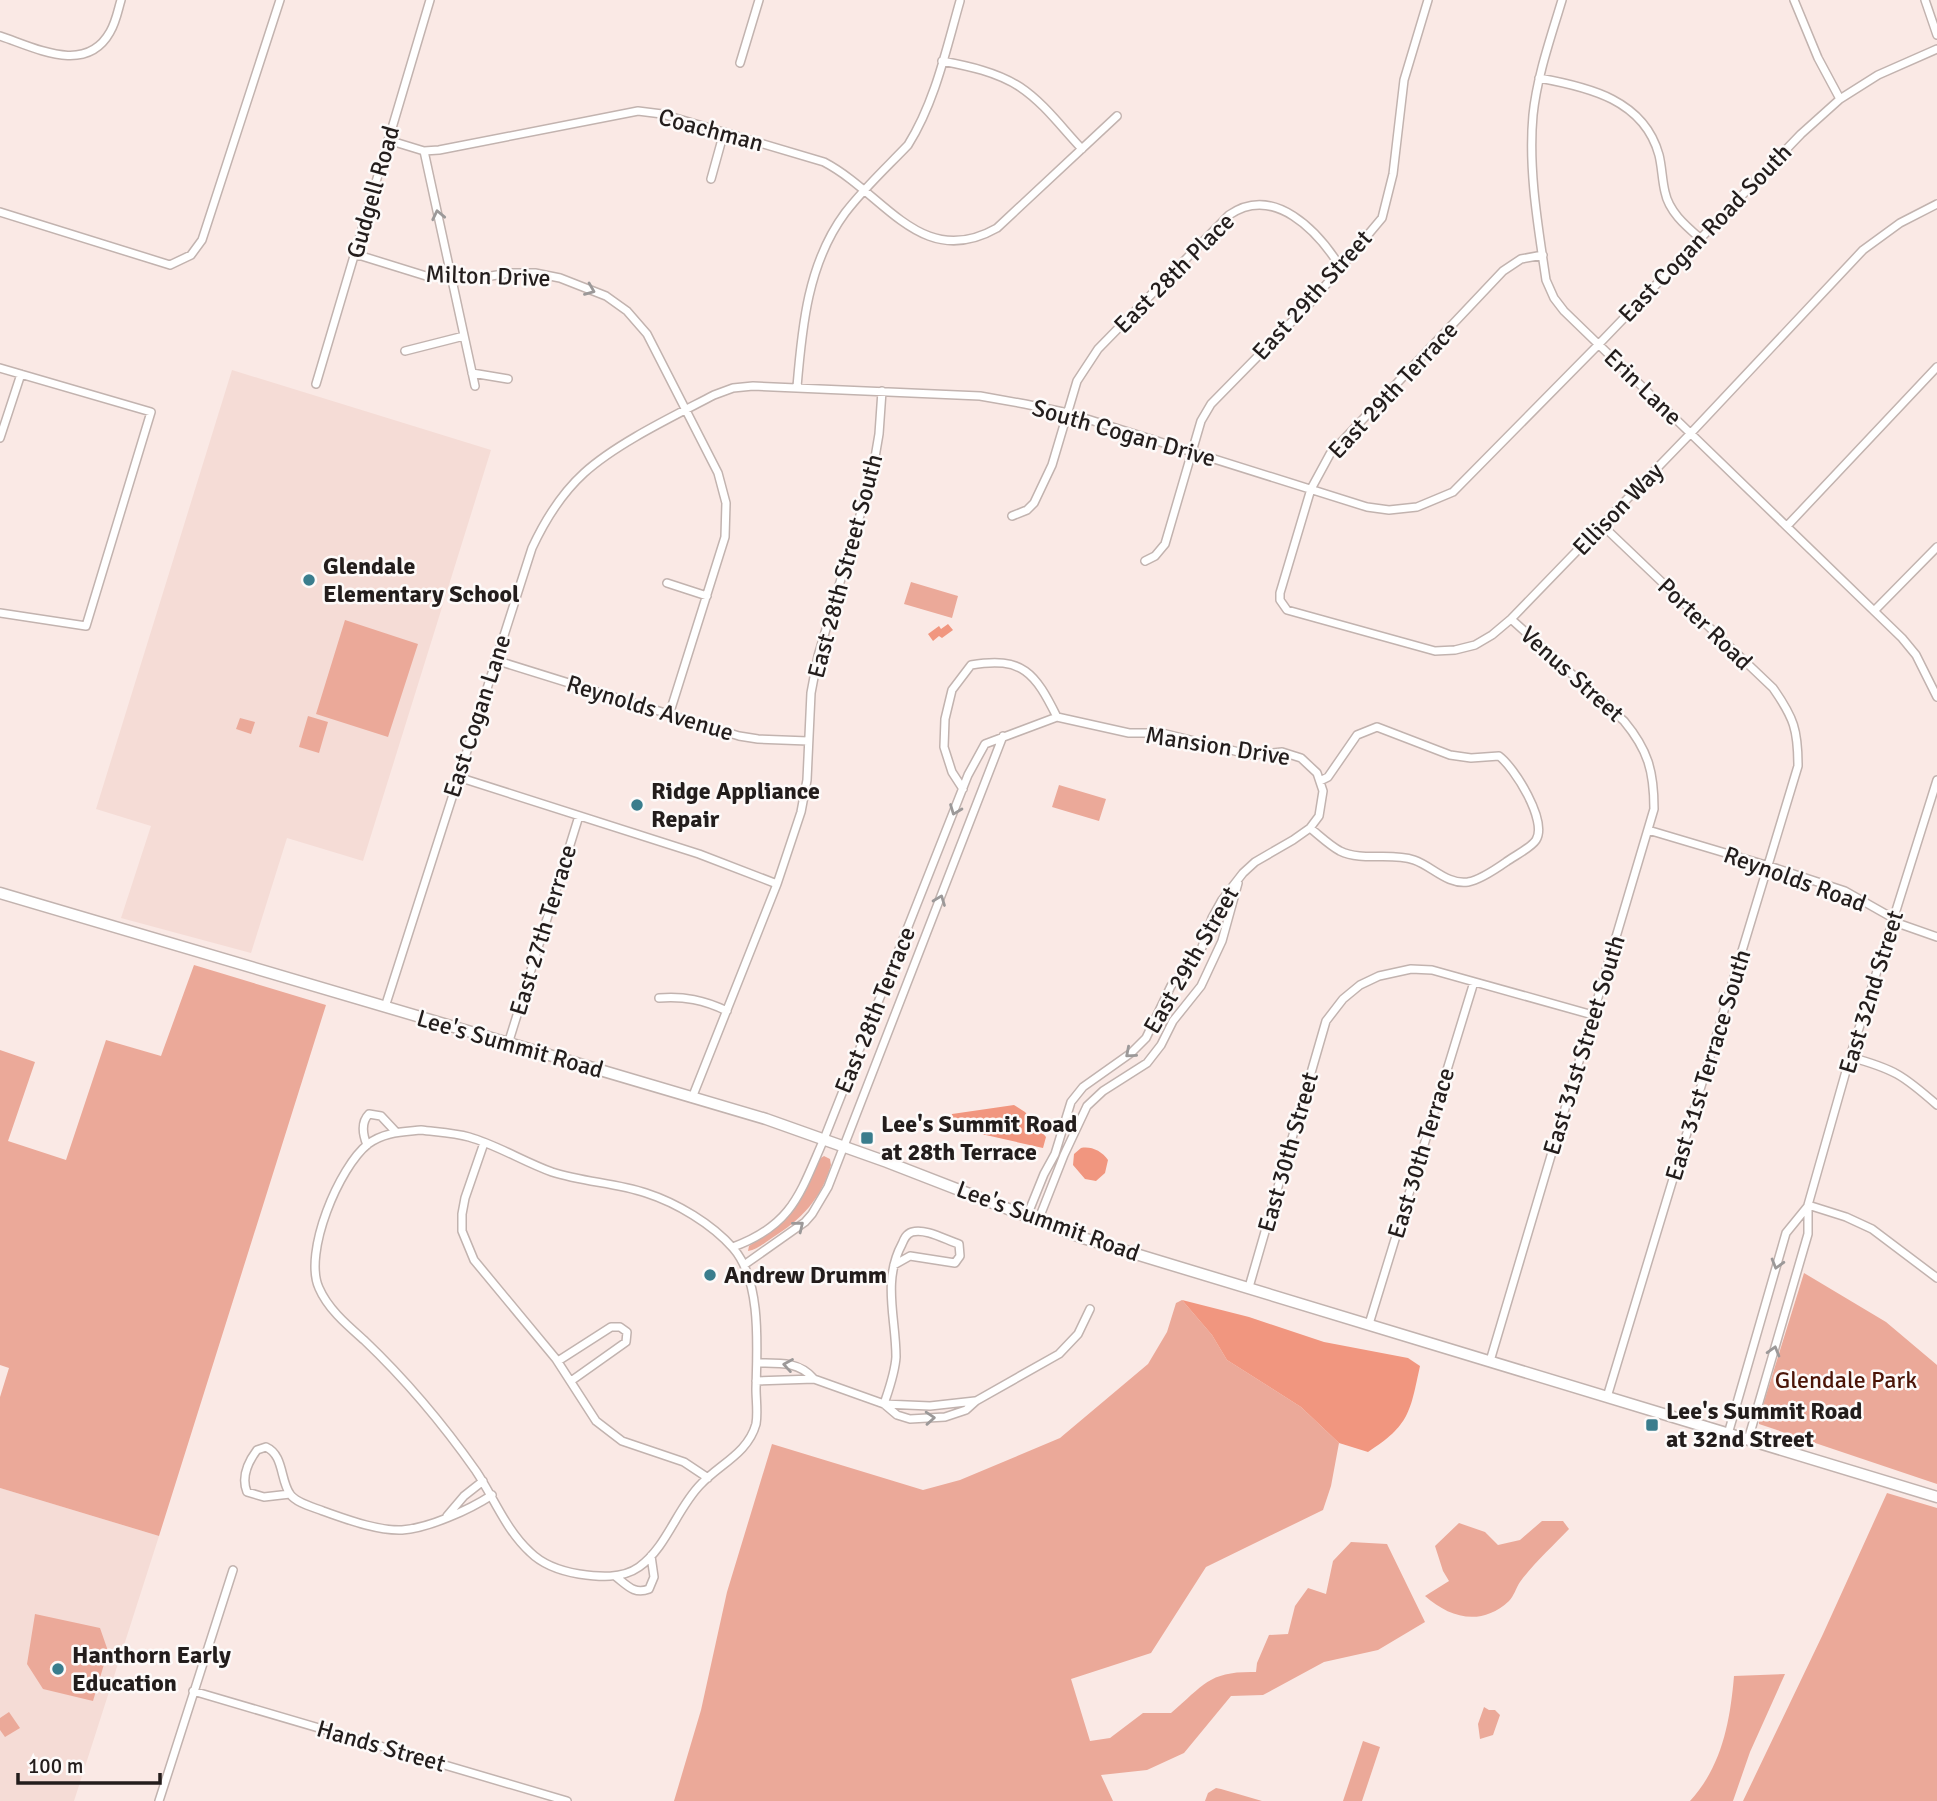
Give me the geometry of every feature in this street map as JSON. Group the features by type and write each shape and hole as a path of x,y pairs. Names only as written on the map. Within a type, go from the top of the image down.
{"main road":[{"name":"Lee's Summit Road","path":"0,893 766,1119 1083,1238 1937,1497"}],"street":[{"path":"0,36 63,57 75,57 91,52 103,43 112,29 121,0"},
{"path":"0,212 170,264 191,255 202,240 280,0"},
{"name":"Gudgell Road","path":"316,384 430,0"},
{"path":"740,63 759,0"},
{"name":"East 29th Street","path":"1144,561 1155,556 1165,544 1201,421 1211,404 1341,268 1382,218 1393,174 1404,80 1428,0"},
{"name":"Erin Lane","path":"1562,0 1539,78 1533,113 1531,153 1546,281 1554,298 1874,611 1916,655 1937,697"},
{"path":"1794,0 1818,58 1840,99"},
{"path":"1924,0 1937,35"},
{"path":"797,387 802,326 815,271 836,227 865,190 915,135 929,106 960,1"},
{"name":"East Cogan Road South","path":"1497,448 1801,134 1840,99 1878,75 1937,49"},
{"path":"942,61 981,70 1018,86 1035,99 1082,149 1117,116"},
{"path":"1539,78 1572,84 1608,96 1638,116 1650,132 1656,147 1669,205 1701,239"},
{"name":"Coachman","path":"388,140 424,151 638,111 662,114 824,162 844,173 923,235 941,242 970,241 997,228 1082,149"},
{"path":"712,179 724,132"},
{"path":"424,151 475,386"},
{"name":"East 28th Place","path":"1012,516 1027,510 1034,503 1052,465 1077,382 1098,349 1236,210 1248,205 1262,204 1273,205 1286,211 1318,236 1341,268"},
{"name":"Ellison Way","path":"1282,603 1287,610 1435,651 1475,645 1492,635 1511,619 1691,433 1863,250 1900,223 1937,204"},
{"name":"Milton Drive","path":"355,254 426,276 452,279 535,273 559,278 606,296 627,311 647,334 686,410"},
{"name":"East 29th Terrace","path":"1282,603 1280,593 1311,489 1330,454 1503,271 1521,259 1543,255"},
{"path":"405,351 464,337"},
{"path":"1787,526 1937,367"},
{"path":"0,368 151,412 86,626 0,612"},
{"path":"472,373 508,379"},
{"path":"0,438 21,374"},
{"name":"South Cogan Drive","path":"686,410 733,388 753,386 980,396 1068,413 1367,507 1389,510 1417,508 1453,492 1497,448"},
{"name":"East 28th Street South","path":"692,1098 776,884 801,812 807,780 811,693 818,656 872,475 879,434 882,391"},
{"path":"669,715 725,537 726,503 718,473 686,410"},
{"name":"East Cogan Lane","path":"384,1007 532,548 544,523 559,499 606,455 686,410"},
{"name":"Porter Road","path":"1602,525 1773,688 1789,711 1796,731"},
{"path":"1874,611 1937,547"},
{"path":"667,583 707,596"},
{"name":"Venus Street","path":"1511,619 1632,730"},
{"name":"Reynolds Avenue","path":"495,660 739,736 808,741"},
{"path":"963,789 953,772 944,747 945,719 951,690 971,665 993,661 1021,667 1035,679 1056,717"},
{"name":"East 28th Terrace","path":"733,1247 777,1224 791,1208 824,1139 963,789 985,744 1056,717"},
{"name":"Mansion Drive","path":"1056,717 1129,733 1162,733 1251,755 1282,752 1301,758 1317,773 1323,791 1319,816 1310,828"},
{"path":"1310,828 1340,850 1362,857 1406,858 1447,879 1468,882 1494,870 1536,841 1539,830 1536,813 1508,763 1499,756 1471,758 1450,755 1377,727 1357,735 1328,777 1320,781"},
{"name":"East 31st Street South","path":"1490,1361 1654,809 1654,782 1650,761 1632,730"},
{"name":"East 31st Terrace South","path":"1607,1397 1798,766 1796,731"},
{"name":"East 28th Terrace","path":"744,1265 812,1214 828,1187 1003,736"},
{"path":"458,778 699,855 776,884"},
{"name":"East 32nd Street","path":"1748,1440 1808,1234 1808,1205 1850,1057 1937,780"},
{"name":"East 27th Terrace","path":"508,1044 579,816"},
{"name":"East 29th Street","path":"1027,1216 1055,1154 1071,1102 1083,1087 1131,1053 1146,1038 1171,986 1201,950 1212,918 1243,873 1255,862 1310,828"},
{"name":"Reynolds Road","path":"1648,830 1845,891 1900,924 1937,937"},
{"name":"East 29th Street","path":"1038,1220 1064,1154 1087,1106 1103,1091 1147,1063 1161,1045 1173,1021 1201,986 1222,941 1236,886 1243,873"},
{"name":"East 30th Street","path":"1249,1287 1329,1017 1343,999 1360,985 1395,971 1432,970 1474,982"},
{"path":"1474,982 1593,1015"},
{"name":"East 30th Terrace","path":"1369,1324 1474,982"},
{"path":"659,998 692,998 727,1011"},
{"path":"1850,1057 1886,1067 1905,1077 1937,1105"},
{"path":"367,1145 363,1136 363,1125 369,1114 381,1116 396,1132"},
{"path":"421,1130 468,1137 524,1162 581,1181 646,1193 705,1224 733,1247 744,1265 754,1300 756,1423 747,1442 727,1464 708,1478 682,1507 651,1556 626,1574 599,1577 553,1567 530,1552 505,1522 483,1481 448,1431 384,1359 332,1309 317,1284 314,1263 321,1230 338,1183 367,1145 396,1132 421,1130"},
{"path":"484,1143 462,1214 462,1231 474,1260 558,1361 596,1421 622,1441 684,1462 708,1478"},
{"path":"1808,1205 1846,1217 1872,1229 1937,1278"},
{"name":"East 32nd Street","path":"1728,1434 1786,1233 1808,1205"},
{"path":"884,1404 895,1367 890,1300 894,1265 897,1253 906,1236 912,1232 926,1233 959,1244 960,1256 955,1263 910,1256 894,1265"},
{"path":"757,1363 789,1363 814,1379 884,1404 902,1417 925,1420 958,1413 1059,1354 1078,1334 1090,1309"},
{"path":"558,1361 611,1327 620,1327 627,1332 626,1342 570,1381"},
{"path":"757,1381 814,1379"},
{"path":"884,1404 930,1406 976,1401"},
{"path":"290,1494 264,1497 247,1492 243,1482 248,1465 257,1450 266,1447 274,1451 290,1494 304,1504 352,1522 400,1530 470,1509 492,1496"},
{"path":"446,1516 464,1496 483,1481"},
{"path":"615,1575 634,1590 640,1592 649,1589 654,1577 651,1556"},
{"path":"159,1801 233,1570"},
{"name":"Hands Street","path":"194,1691 567,1801"}],"shaded area":[{"name":"Glendale Elementary School","path":"232,370 491,450 363,861 287,838 251,953 121,918 151,826 96,809"},
{"path":"948,624 953,630 933,641 928,634 939,626 941,629"},
{"path":"1014,1105 1025,1112 1046,1137 1043,1148 950,1127 952,1114"},
{"path":"1081,1148 1096,1150 1108,1160 1105,1173 1096,1181 1085,1179 1073,1165 1074,1154"},
{"path":"1182,1300 1249,1317 1324,1342 1408,1358 1420,1366 1406,1416 1392,1434 1368,1452 1339,1443 1301,1407 1227,1360 1212,1335"},
{"name":"Hanthorn Early Education","path":"0,1488 159,1536 74,1801 0,1801"}],"green space":[{"path":"911,582 958,596 952,618 904,604"},
{"path":"345,620 418,644 388,737 316,714"},
{"path":"308,716 328,722 319,753 299,747"},
{"path":"240,718 255,722 251,734 236,729"},
{"path":"1059,785 1106,799 1099,821 1052,807"},
{"path":"194,965 326,1005 159,1536 0,1488 0,1397 9,1368 0,1365 0,1050 35,1062 8,1141 66,1160 106,1040 161,1056"},
{"path":"824,1156 830,1159 831,1165 822,1188 809,1207 782,1231 748,1251 749,1246 793,1210 819,1159"},
{"name":"Glendale Park","path":"1804,1273 1886,1322 1937,1365 1937,1484 1759,1424"},
{"path":"1182,1300 1212,1335 1227,1360 1301,1407 1339,1443 1331,1486 1323,1510 1206,1567 1151,1653 1071,1679 1090,1741 1110,1738 1143,1713 1171,1713 1200,1687 1217,1677 1256,1672 1269,1635 1288,1634 1295,1606 1308,1588 1326,1594 1333,1561 1351,1542 1387,1544 1425,1622 1378,1650 1324,1662 1263,1695 1231,1696 1184,1753 1147,1770 1101,1775 1113,1801 674,1801 701,1710 727,1592 772,1444 923,1490 960,1480 1060,1438 1148,1364 1167,1332 1176,1303"},
{"path":"1887,1493 1937,1508 1937,1801 1743,1801 1823,1634"},
{"path":"1542,1521 1563,1521 1569,1529 1525,1575 1509,1601 1498,1609 1477,1617 1466,1616 1445,1610 1425,1596 1449,1581 1435,1546 1459,1523 1485,1532 1498,1545 1520,1540"},
{"path":"35,1614 100,1628 108,1651 93,1701 43,1689 27,1664"},
{"path":"1785,1674 1750,1752 1733,1801 1690,1801 1717,1758 1727,1727 1734,1676"},
{"path":"1484,1707 1495,1710 1500,1715 1493,1735 1480,1739 1478,1724"},
{"path":"9,1712 20,1728 5,1737 0,1730 0,1718"},
{"path":"1363,1741 1380,1747 1362,1801 1343,1801"},
{"path":"1216,1788 1262,1801 1205,1801 1208,1793"}],"place":[{"name":"Glendale Elementary School","path":"309,580"},
{"name":"Ridge Appliance Repair","path":"637,805"},
{"name":"Lee's Summit Road at 28th Terrace","path":"867,1138"},
{"name":"Andrew Drumm","path":"710,1275"},
{"name":"Lee's Summit Road at 32nd Street","path":"1652,1425"},
{"name":"Hanthorn Early Education","path":"58,1669"}]}
